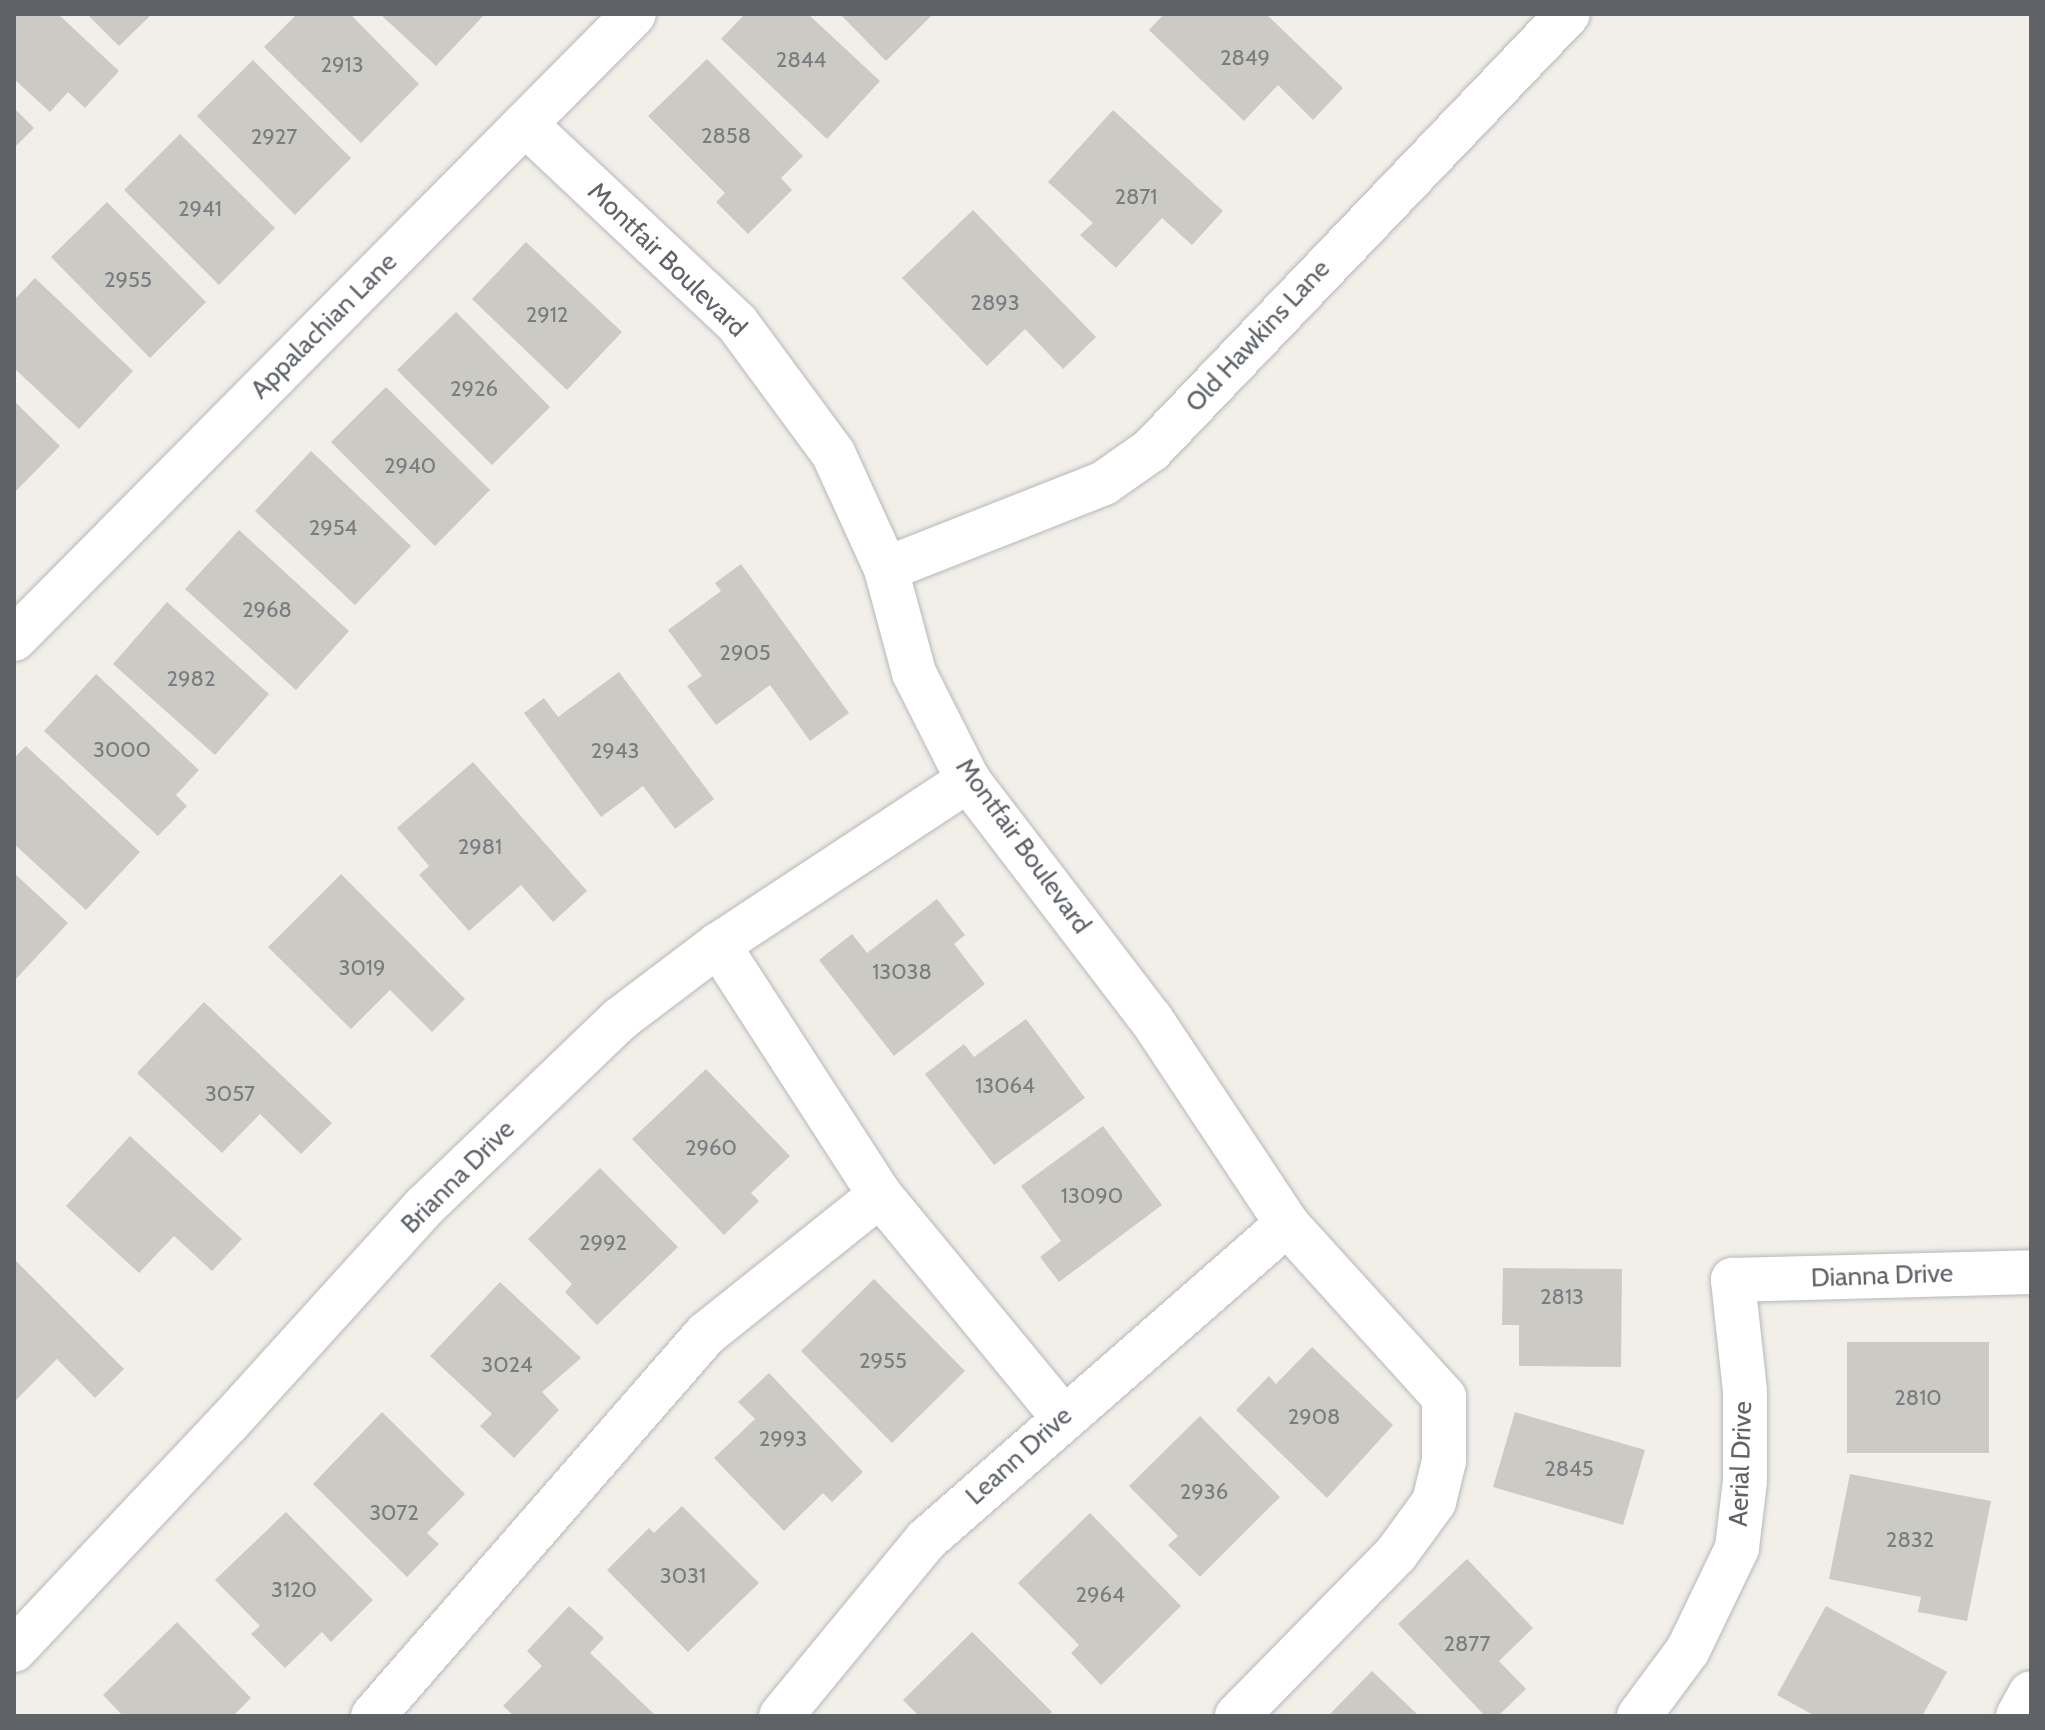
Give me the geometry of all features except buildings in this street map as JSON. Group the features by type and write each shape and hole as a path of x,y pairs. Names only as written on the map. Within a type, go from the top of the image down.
{"street":[{"name":"Appalachian Lane","path":"14,639 634,14"},
{"name":"Old Hawkins Lane","path":"886,569 1104,483 1151,450 1568,14"},
{"name":"Montfair Boulevard","path":"525,124 737,323 833,453 886,569 914,673 968,780 1151,1019 1287,1224 1444,1397 1444,1461 1434,1502 1396,1554 1237,1716"},
{"name":"Brianna Drive","path":"14,1650 229,1422 425,1206 620,1019 718,945 968,780"},
{"path":"718,945 880,1195 1063,1417"},
{"path":"373,1716 706,1334 880,1195"},
{"name":"Leann Drive","path":"781,1716 926,1540 1287,1224"},
{"name":"Dianna Drive","path":"1733,1280 2031,1272"},
{"name":"Aerial Drive","path":"1639,1716 1688,1650 1737,1548 1745,1481 1745,1391 1733,1280"},
{"path":"2018,1716 2031,1693"}]}
